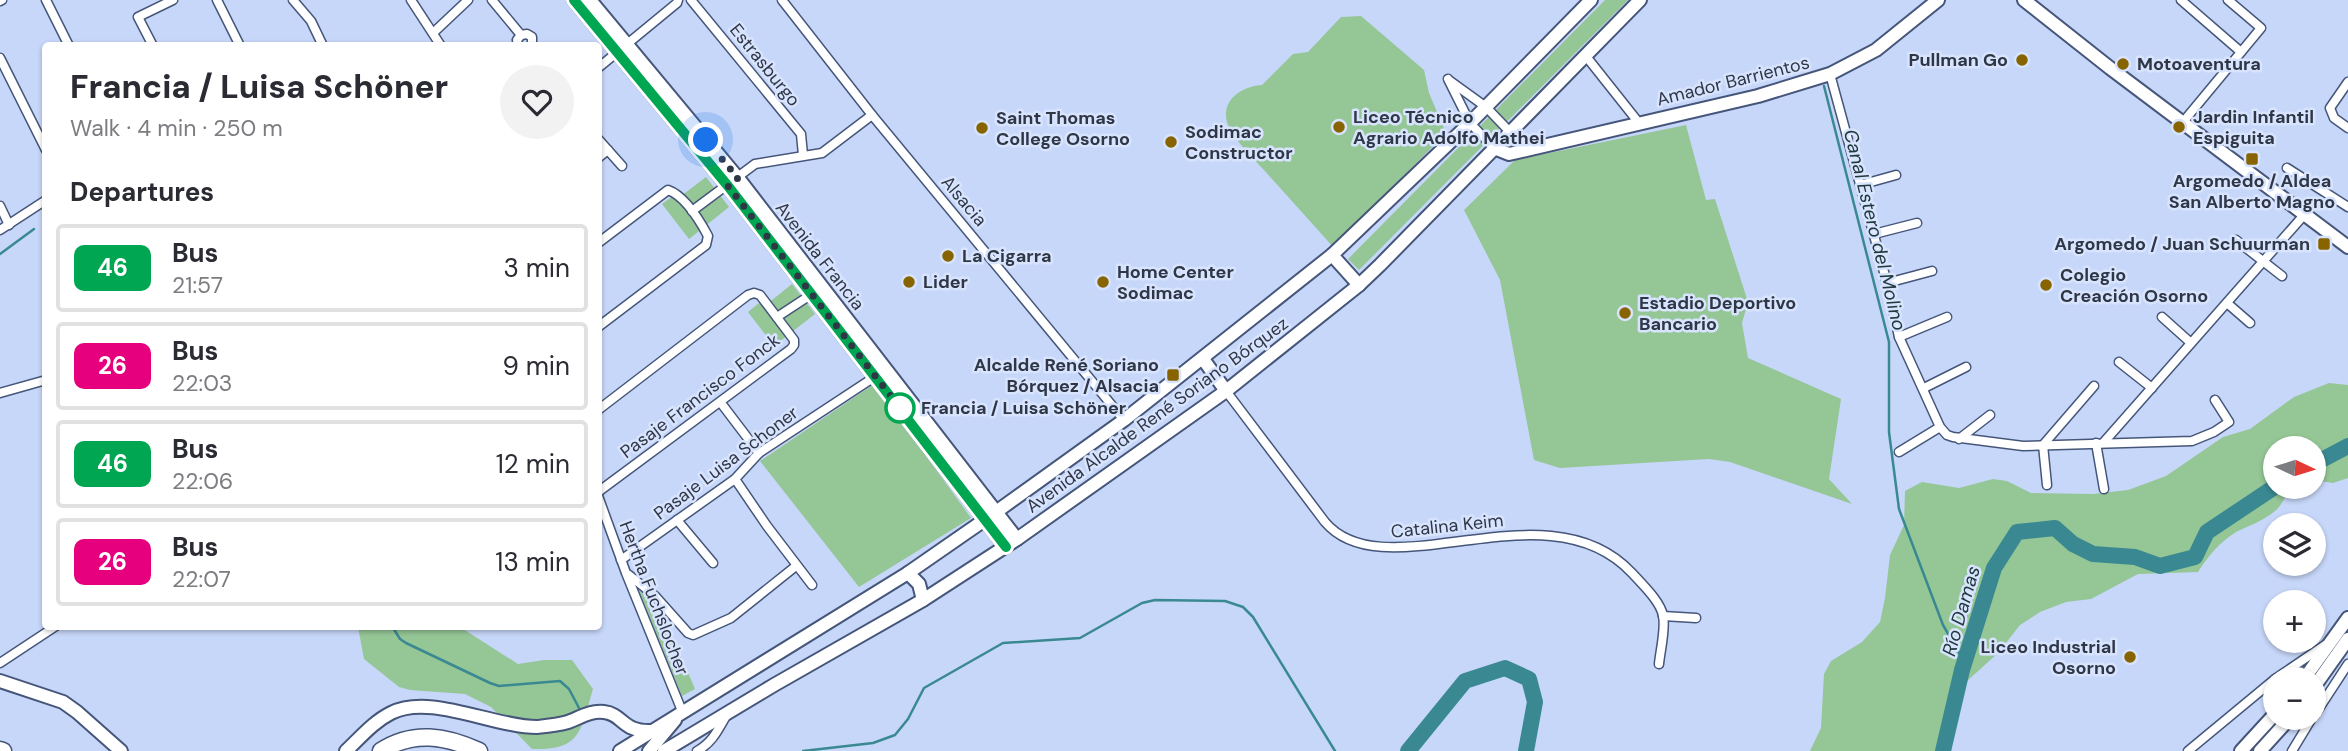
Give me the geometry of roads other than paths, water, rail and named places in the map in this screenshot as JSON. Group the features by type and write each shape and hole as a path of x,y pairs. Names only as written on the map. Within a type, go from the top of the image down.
{"highway":[{"path":"381,751 411,738 433,737 479,751"},
{"path":"447,740 466,751"}],"main road":[{"name":"Avenida Francia","path":"574,0 622,48 733,182 1012,543"},
{"name":"Avenida Francia","path":"590,0 622,48"},
{"name":"Avenida Alcalde René Soriano Bórquez","path":"622,750 908,573 1124,420 1203,359 1332,255 1470,123 1591,0"},
{"name":"Avenida Alcalde René Soriano Bórquez","path":"664,751 923,600 1012,543 1226,391 1359,285 1640,0"},
{"name":"Amador Barrientos","path":"1494,148 1509,154 1758,96 1830,74 1876,50 1938,0"},
{"path":"2024,0 2348,247"},
{"path":"1332,255 1359,285"},
{"path":"1203,359 1226,391"},
{"path":"908,573 919,584 923,600"},
{"path":"2313,667 2348,618"},
{"path":"2326,670 2348,639"},
{"path":"0,681 63,702 121,751"},
{"path":"346,751 383,717 412,706 522,726 565,723 598,711 611,713 629,728 651,731"},
{"path":"649,751 682,711"},
{"path":"621,722 622,750"},
{"path":"2241,751 2263,727"},
{"path":"2260,751 2279,730"}],"street":[{"path":"46,0 67,42"},
{"path":"151,42 138,17 173,0"},
{"path":"217,0 238,42"},
{"path":"293,0 311,21 321,42"},
{"path":"433,33 468,0"},
{"path":"492,0 521,35"},
{"path":"602,65 678,0"},
{"name":"Estrasburgo","path":"691,0 801,134 803,155"},
{"name":"Alsacia","path":"782,0 872,115 1124,420"},
{"path":"2181,0 2241,52"},
{"path":"2183,122 2261,28 2228,0"},
{"path":"411,1 439,42"},
{"path":"517,42 521,35"},
{"path":"521,35 530,35 533,42"},
{"name":"Amador Barrientos","path":"1585,55 1639,123"},
{"path":"0,58 42,142"},
{"path":"1830,74 1899,337 1940,427 1947,435 1959,439 2023,446 2192,441 2229,422 2215,400"},
{"path":"1494,148 1470,123 1448,79 1486,107 1510,132"},
{"path":"2348,82 2330,108 2334,118 2348,128"},
{"path":"692,211 755,164 826,151 872,115"},
{"path":"602,143 622,166"},
{"path":"602,155 608,150"},
{"path":"2287,168 2348,207"},
{"path":"1860,185 1896,175"},
{"path":"602,240 665,191 673,192 692,211 708,236 706,245 602,324"},
{"path":"0,230 42,203"},
{"path":"0,205 9,225"},
{"path":"2104,489 2100,443 2304,215"},
{"path":"1874,234 1917,223"},
{"path":"2236,240 2282,276"},
{"path":"1887,283 1932,271"},
{"path":"602,408 748,295 760,295 777,317 817,292"},
{"path":"2227,303 2250,323"},
{"name":"Pasaje Francisco Fonck","path":"602,491 793,347 794,340 777,317"},
{"path":"1899,337 1947,317"},
{"path":"2162,317 2191,343"},
{"path":"2119,362 2152,388"},
{"path":"1924,388 1966,367"},
{"name":"Pasaje Luisa Schoner","path":"621,560 735,479 759,453 880,373"},
{"path":"0,393 42,381"},
{"path":"2047,485 2043,445 2094,386"},
{"name":"Catalina Keim","path":"1226,391 1325,522 1341,537 1383,548 1509,535 1534,535 1585,542 1622,563 1650,592 1663,616"},
{"path":"721,403 759,453"},
{"path":"1959,439 1990,415"},
{"path":"1899,452 1940,427"},
{"path":"735,479 812,585"},
{"name":"Hertha Fuchslocher","path":"602,505 626,573 682,711"},
{"path":"677,520 713,563"},
{"path":"626,573 655,596 688,633 693,635 731,618 796,566"},
{"path":"1659,664 1663,616 1696,618"},
{"path":"0,663 50,630"},
{"path":"2295,667 2333,640"},
{"path":"2326,697 2348,664"},
{"path":"2188,751 2263,691"},
{"path":"697,751 707,746 728,712"},
{"path":"2292,751 2305,730"}],"waterway":[{"name":"Canal Estero del Molino","path":"1824,86 1889,342 1889,432 1899,509 1943,625 1965,663"},
{"path":"0,254 34,229"},
{"name":"Río Damas","path":"2326,458 2348,446"},
{"name":"Río Damas","path":"1943,751 1962,670 1994,568 2017,532 2055,528 2073,544 2093,554 2135,557 2160,566 2195,557 2207,532 2263,495"},
{"path":"803,751 873,743 895,735 908,719 924,688 1003,643 1080,638 1142,603 1155,600 1225,601 1243,607 1253,617 1335,751"},
{"path":"394,630 406,643 499,686 560,681 569,689 579,708"},
{"name":"Río Damas","path":"1408,751 1465,681 1505,668 1529,679 1535,702 1526,751"}],"place":[{"name":"Pullman Go","path":"2022,60"},
{"name":"Motoaventura","path":"2123,64"},
{"name":"Liceo Técnico Agrario Adolfo Mathei","path":"1339,127"},
{"name":"Jardin Infantil Espiguita","path":"2179,127"},
{"name":"Saint Thomas College Osorno","path":"982,128"},
{"name":"Sodimac Constructor","path":"1171,142"},
{"name":"Argomedo / Aldea San Alberto Magno","path":"2252,159"},
{"name":"Argomedo / Juan Schuurman","path":"2324,244"},
{"name":"La Cigarra","path":"948,256"},
{"name":"Lider","path":"909,282"},
{"name":"Home Center Sodimac","path":"1103,282"},
{"name":"Colegio Creación Osorno","path":"2046,285"},
{"name":"Estadio Deportivo Bancario","path":"1625,313"},
{"name":"Alcalde René Soriano Bórquez / Alsacia","path":"1173,375"},
{"name":"Francia / Luisa Schöner","path":"900,408"},
{"name":"Liceo Industrial Osorno","path":"2130,657"}]}
